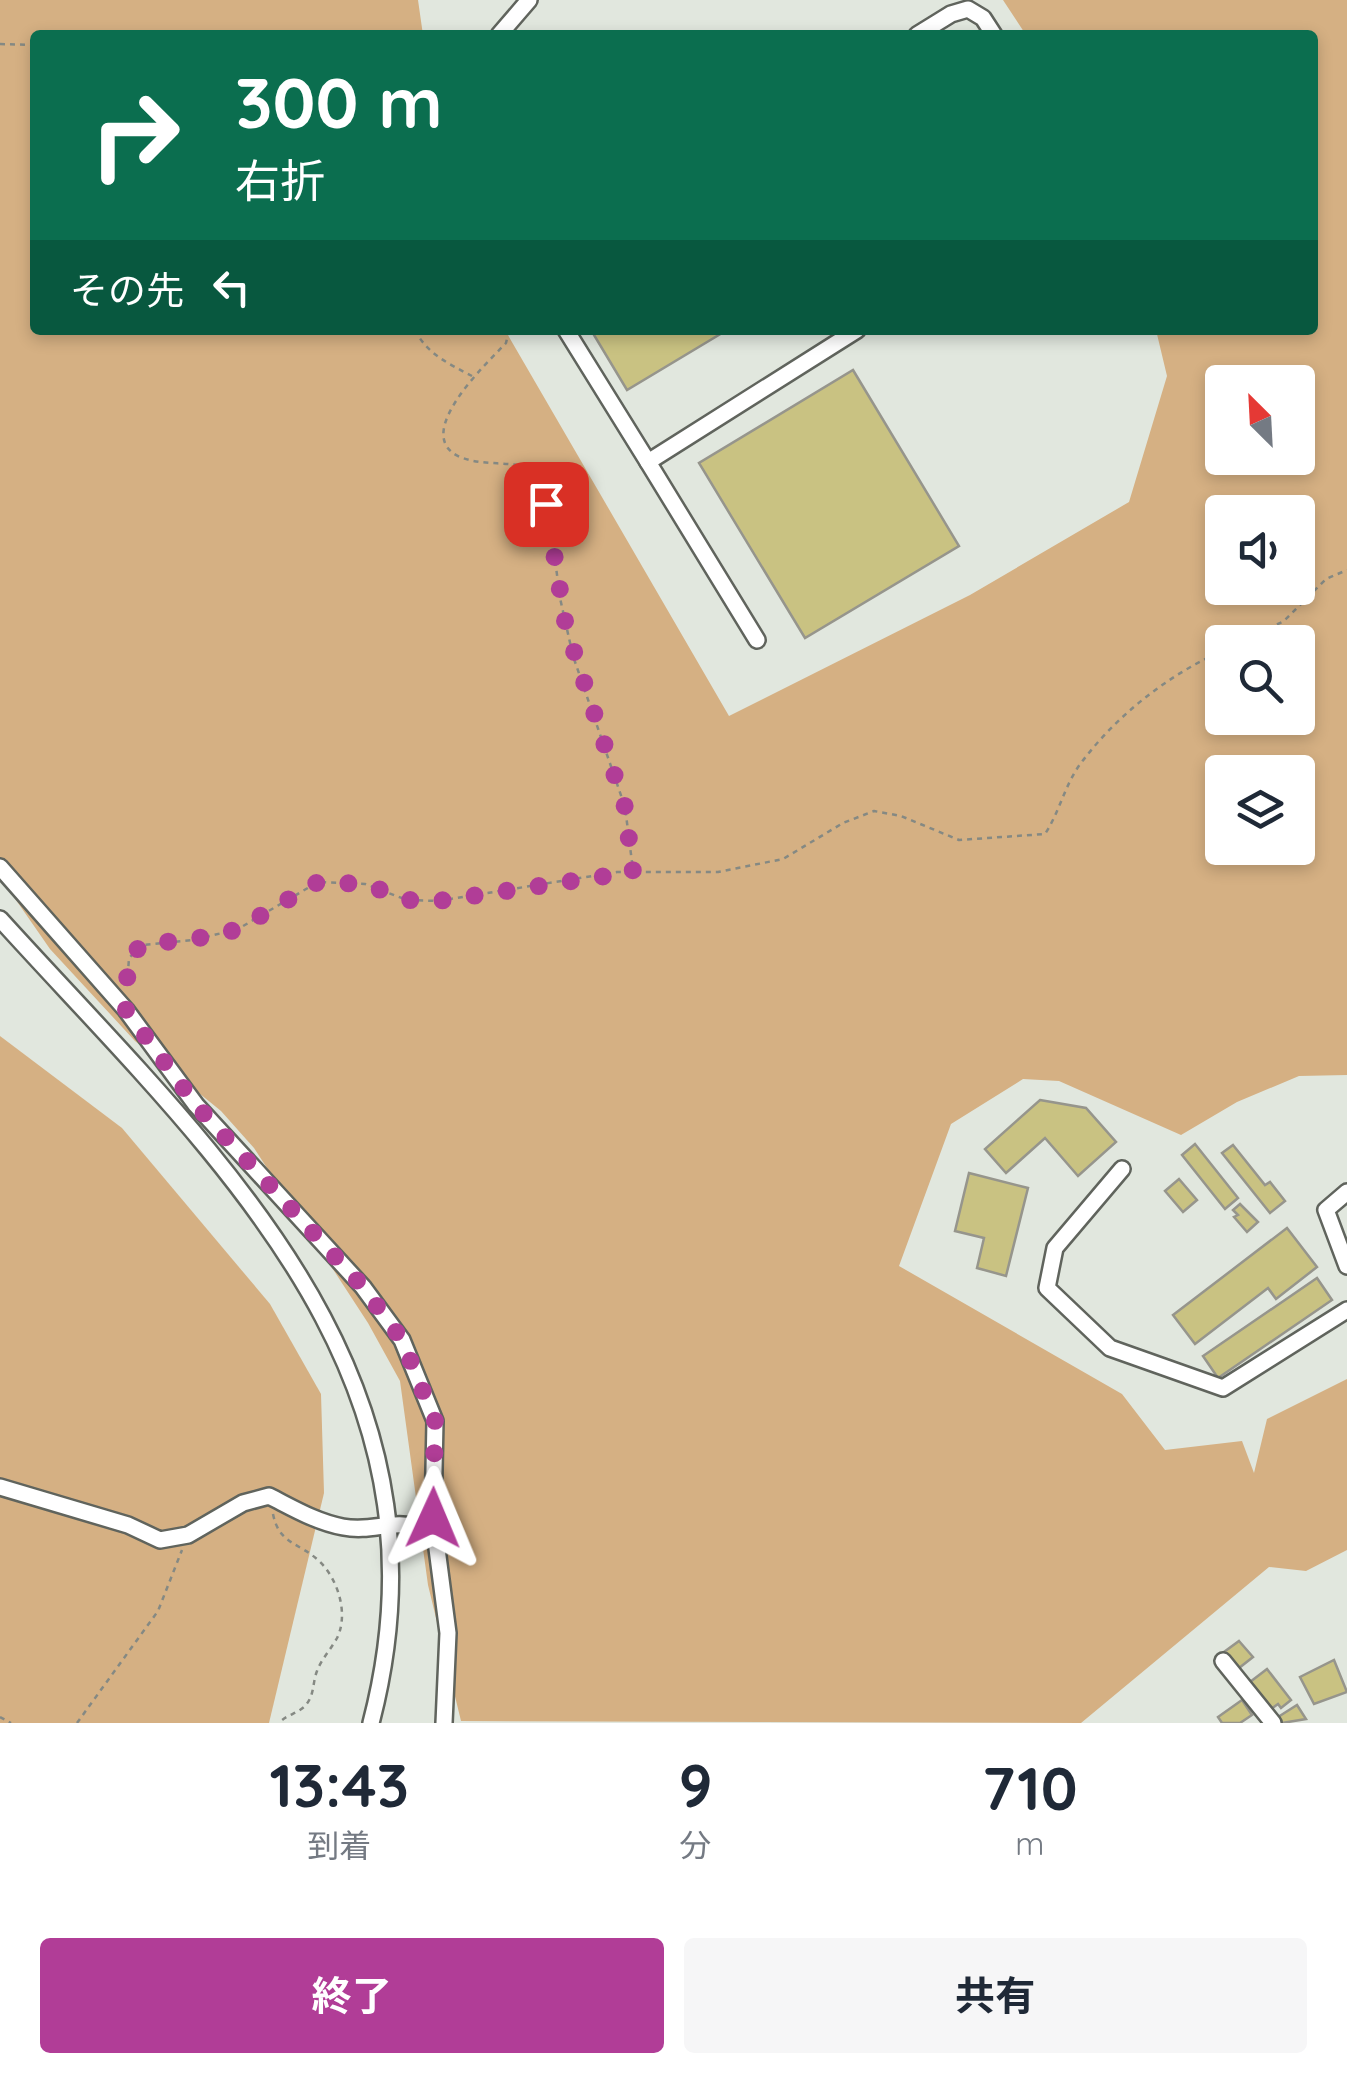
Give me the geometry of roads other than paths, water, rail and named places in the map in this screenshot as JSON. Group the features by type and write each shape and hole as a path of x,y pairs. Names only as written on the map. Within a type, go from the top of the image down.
{"street":[{"path":"503,30 529,0"},
{"path":"925,30 950,14 968,9 983,18 991,30"},
{"path":"569,335 757,640"},
{"path":"648,462 850,335"},
{"path":"0,867 126,1010 196,1105 363,1287 402,1340 435,1421 435,1537 448,1633 444,1723"},
{"path":"0,919 230,1172 297,1268 334,1332 367,1420 392,1582 381,1685 371,1723"},
{"path":"1122,1170 1055,1248 1047,1288 1110,1348 1223,1388 1347,1310"},
{"path":"1347,1192 1326,1210 1347,1266"},
{"path":"0,1487 128,1525 160,1540 188,1535 243,1503 269,1496 318,1520 348,1528 414,1525 435,1537"},
{"path":"1223,1661 1273,1723"}]}
